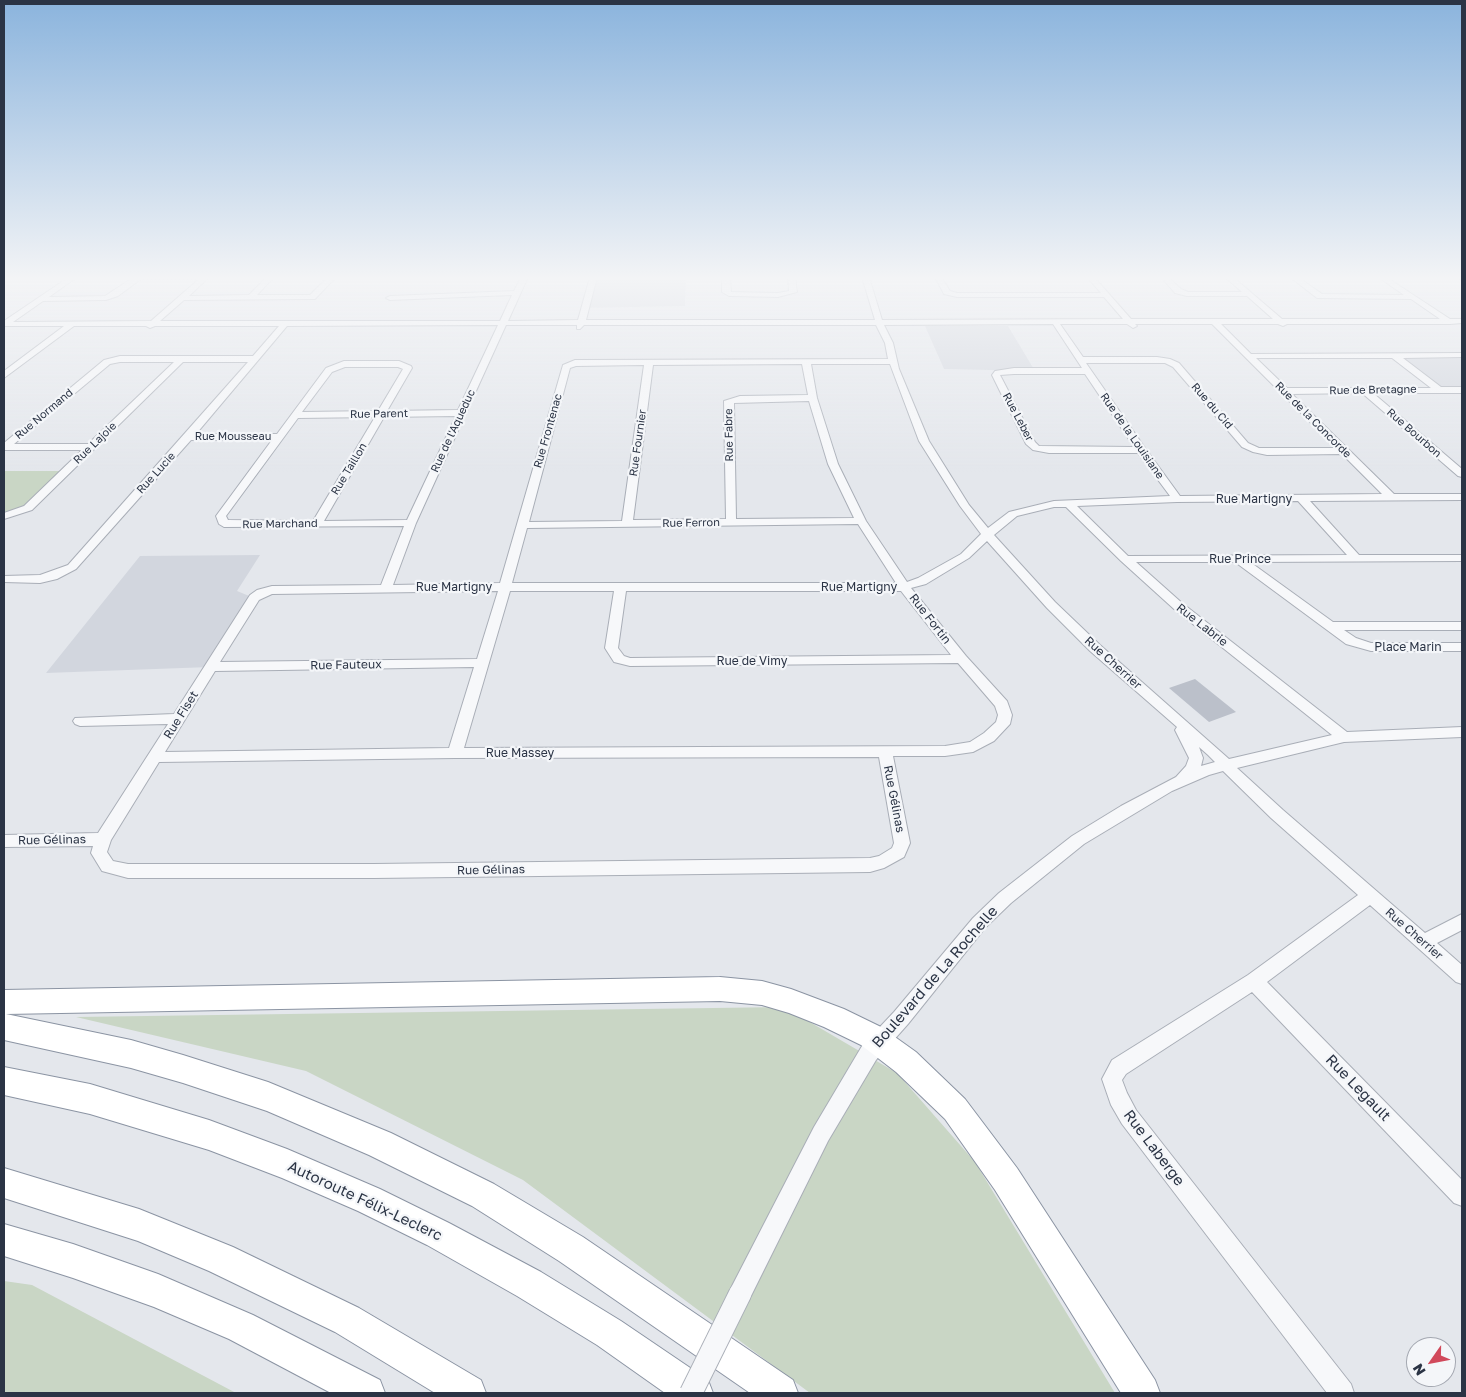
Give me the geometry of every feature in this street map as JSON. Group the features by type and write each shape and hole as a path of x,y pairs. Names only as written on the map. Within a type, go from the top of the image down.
{"highway":[{"path":"4,1002 738,990 762,993 791,1001 851,1025 878,1041 922,1076 968,1124 1006,1179 1142,1393"},
{"path":"4,1027 124,1053 183,1069 268,1098 380,1144 482,1196 571,1249 780,1393"},
{"name":"Autoroute Félix-Leclerc","path":"4,1080 98,1102 209,1135 287,1164 368,1200 438,1234 529,1284 609,1333 695,1393"},
{"path":"4,1183 123,1220 221,1259 347,1320 468,1393"},
{"path":"4,1240 73,1261 158,1291 241,1327 367,1393"}],"street":[{"path":"4,375 48,342"},
{"name":"Rue Lucie","path":"4,579 40,579 53,576 72,567 270,342"},
{"name":"Rue de l'Aqueduc","path":"386,588 410,524 494,342"},
{"name":"Rue Cherrier","path":"889,342 893,361 924,441 965,506 1057,611 1095,648 1213,751 1245,785 1462,976"},
{"name":"Rue de la Louisiane","path":"1069,342 1176,499"},
{"name":"Rue de la Concorde","path":"1235,342 1390,498"},
{"path":"1394,355 1438,389"},
{"path":"1250,356 1462,355"},
{"name":"Rue Normand","path":"4,447 102,364 120,359 256,359"},
{"name":"Rue Lajoie","path":"4,516 28,508 181,359"},
{"name":"Rue du Cid","path":"1080,360 1156,360 1167,361 1176,365 1245,445 1256,450 1267,452 1344,451"},
{"name":"Rue Frontenac","path":"454,753 505,587 566,367 575,363 893,361"},
{"path":"4,362 20,362"},
{"name":"Rue Fournier","path":"627,524 649,362"},
{"name":"Rue Fortin","path":"806,362 813,398 834,464 861,521 904,587 961,659 1002,704 1005,716 1003,724 990,737 973,747 961,750 885,752"},
{"name":"Rue Taillon","path":"296,415 329,370 336,366 344,364 406,365 408,368 317,524"},
{"name":"Rue Leber","path":"1088,371 1014,371 998,373 996,375 1031,444 1036,448 1049,450 1141,450"},
{"name":"Rue de Bretagne","path":"1284,391 1462,390"},
{"name":"Rue Bourbon","path":"1365,391 1462,474"},
{"name":"Rue Fabre","path":"731,522 730,401 740,398 813,398"},
{"name":"Rue Parent","path":"296,415 462,413"},
{"name":"Rue Marchand","path":"296,415 221,516 223,522 228,525 410,524"},
{"name":"Rue Mousseau","path":"188,437 278,437"},
{"path":"4,447 91,447"},
{"name":"Rue Martigny","path":"261,593 272,590 386,588 904,587 922,581 965,556 1013,514 1054,504 1176,499 1462,497"},
{"path":"1302,498 1356,558"},
{"name":"Rue Labrie","path":"1068,502 1125,559 1178,606 1344,737"},
{"name":"Rue Ferron","path":"521,525 861,521"},
{"name":"Rue Prince","path":"1125,559 1462,558"},
{"name":"Place Marin","path":"1238,559 1351,641 1371,647 1462,647"},
{"name":"Rue de Vimy","path":"620,588 610,648 619,659 624,661 961,659"},
{"name":"Rue Fiset","path":"103,839 254,598 261,593"},
{"name":"Place Marin","path":"1330,626 1462,626"},
{"name":"Rue Fauteux","path":"210,667 481,663"},
{"path":"1149,695 1184,734 1196,758 1195,766 1191,772 1167,787"},
{"path":"80,720 178,719"},
{"name":"Boulevard de La Rochelle","path":"691,1393 821,1134 859,1068 878,1041 900,1018 971,932 1005,898 1078,840 1167,787 1205,770 1344,737 1462,732"},
{"name":"Rue Massey","path":"154,756 885,752"},
{"name":"Rue Gélinas","path":"4,842 103,839 99,853 108,866 128,872 870,865 884,861 898,852 902,843 885,752"},
{"name":"Rue Laberge","path":"1342,1393 1129,1117 1118,1098 1112,1079 1119,1067 1254,981 1356,904 1371,896"},
{"path":"1424,942 1462,921"},
{"name":"Rue Legault","path":"1254,981 1462,1196"}],"shaded area":[{"path":"932,342 1018,342 1035,371 944,369"},
{"path":"1394,355 1462,355 1462,390 1438,389"},
{"path":"260,555 237,591 254,598 210,667 46,673 140,556"}],"green space":[{"path":"4,471 61,471 23,507 4,512"},
{"path":"784,1007 897,1073 975,1162 1115,1393 810,1393 523,1180 306,1071 76,1017"},
{"path":"4,1281 32,1285 236,1393 4,1393"}],"building":[{"path":"1195,679 1236,712 1209,722 1169,688"}]}
